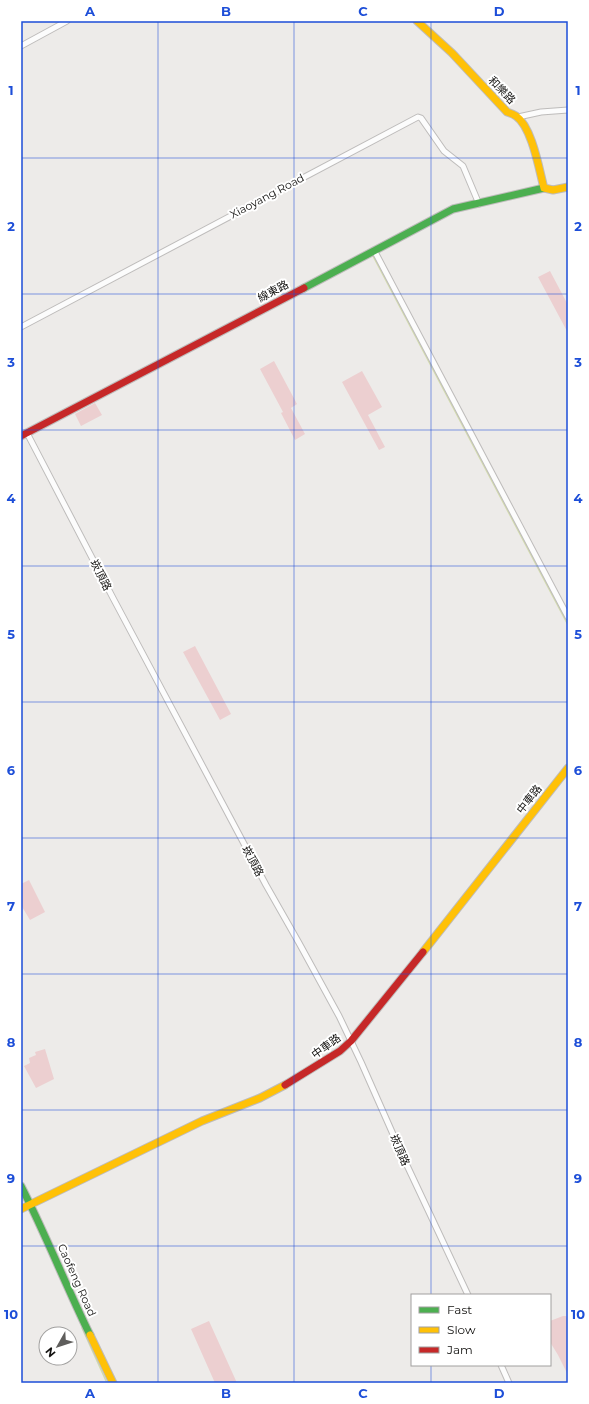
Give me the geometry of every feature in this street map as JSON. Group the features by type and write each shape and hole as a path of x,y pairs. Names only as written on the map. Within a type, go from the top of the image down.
{"street":[{"path":"21,46 67,21"},
{"name":"和樂路","path":"417,21 452,52 507,112 518,117 529,134 544,188"},
{"path":"518,117 540,112 568,110"},
{"name":"Xiaoyang Road","path":"21,327 418,117 421,118 429,128 444,151 464,166 479,204"},
{"name":"線東路","path":"24,434 452,209 544,188 556,190 568,187"},
{"path":"374,250 568,617"},
{"name":"崁頂路","path":"24,434 351,1041 404,1159 468,1294"},
{"name":"中車路","path":"21,1209 195,1125 260,1098 288,1084 340,1051 351,1041 395,987 568,768"},
{"name":"Caofeng Road","path":"21,1186 31,1204 77,1309 113,1383"},
{"path":"501,1366 509,1383"}],"shaded area":[{"path":"550,271 568,305 568,333 538,277"},
{"path":"274,361 297,404 291,408 305,434 295,440 281,413 283,412 260,369"},
{"path":"362,371 382,407 368,415 385,447 379,450 342,382"},
{"path":"95,403 102,415 81,426 75,414"},
{"path":"195,646 231,714 220,720 183,652"},
{"path":"29,880 45,912 30,920 21,905 21,884"},
{"path":"45,1049 54,1079 36,1088 24,1066 30,1063 29,1058 36,1055 35,1052"},
{"path":"563,1316 566,1316 568,1320 568,1375 551,1344 551,1321"},
{"path":"209,1321 237,1383 215,1383 191,1329"}],"waterway":[{"path":"373,256 568,625"},
{"path":"29,1209 63,1284"},
{"path":"82,1328 107,1383"}],"traffic: fast":[{"path":"304,288 453,209 544,188"},
{"path":"21,1186 90,1335"}],"traffic: slow":[{"path":"417,21 452,53 507,112 513,114 522,121 531,139 544,188"},
{"path":"544,188 553,190 568,187"},
{"path":"423,952 568,768"},
{"path":"21,1209 202,1121 260,1098 285,1085"},
{"path":"90,1335 113,1383"}],"traffic: jam":[{"path":"21,436 304,288"},
{"path":"285,1085 340,1051 351,1041 423,952"}]}
